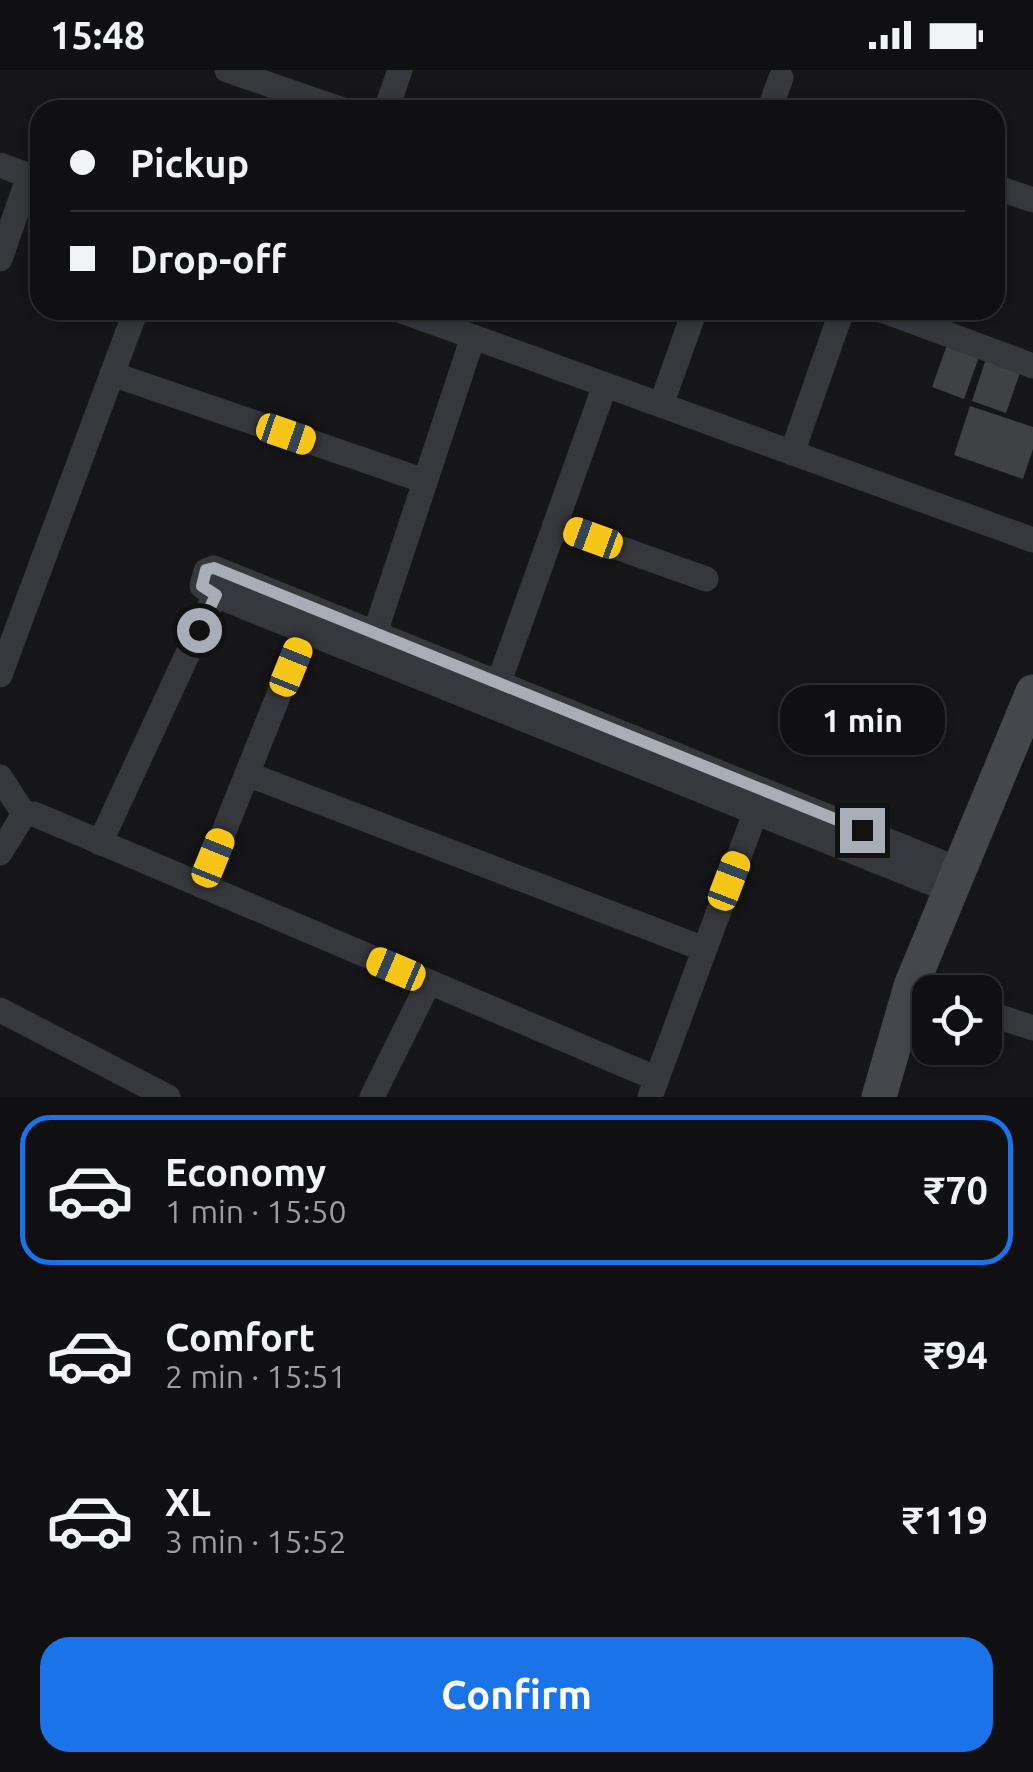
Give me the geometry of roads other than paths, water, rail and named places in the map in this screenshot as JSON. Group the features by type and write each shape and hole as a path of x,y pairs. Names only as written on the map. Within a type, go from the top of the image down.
{"main road":[{"path":"925,975 955,880 1033,692"},
{"path":"879,1097 912,1012"}],"street":[{"path":"227,70 314,100"},
{"path":"390,100 400,70"},
{"path":"773,100 781,78"},
{"path":"0,165 30,176"},
{"path":"0,258 30,189"},
{"path":"1005,190 1033,200"},
{"path":"0,675 132,320"},
{"path":"426,320 1033,540"},
{"path":"660,405 692,320"},
{"path":"792,452 838,320"},
{"path":"909,320 1033,366"},
{"path":"375,633 473,337"},
{"path":"112,374 425,481"},
{"path":"495,695 605,385"},
{"path":"556,525 706,579"},
{"path":"100,842 216,595 375,633 495,695"},
{"path":"310,620 955,880"},
{"path":"202,886 310,620"},
{"path":"247,774 704,949"},
{"path":"0,777 24,814"},
{"path":"0,853 17,821 24,814 34,814 429,982 653,1088 759,802"},
{"path":"372,1097 429,982"},
{"path":"0,1010 168,1097"},
{"path":"1002,1018 1033,1028"}]}
